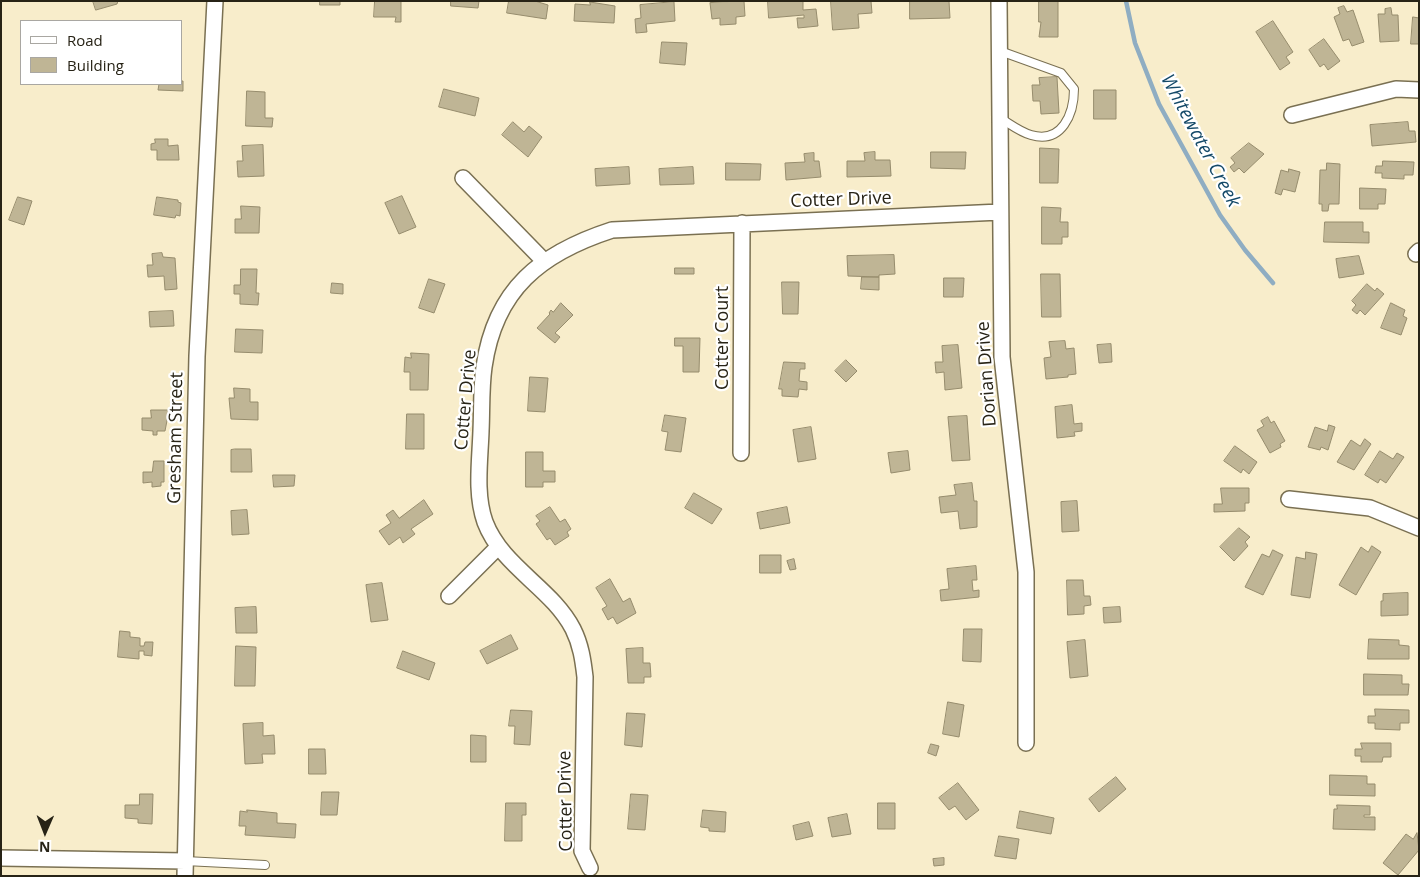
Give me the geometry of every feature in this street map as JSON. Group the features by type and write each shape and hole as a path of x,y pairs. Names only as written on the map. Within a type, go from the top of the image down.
{"street":[{"name":"Gresham Street","path":"185,868 196,356 214,1"},
{"name":"Dorian Drive","path":"999,1 1002,357 1026,572 1026,743"},
{"path":"1292,115 1396,89 1419,90"},
{"path":"463,178 544,261"},
{"name":"Cotter Drive","path":"590,868 582,852 585,677 582,650 573,629 562,613 498,547 485,521 479,492 484,367 494,325 501,309 521,281 544,261 577,241 612,230 1000,212"},
{"name":"Cotter Court","path":"741,453 742,223"},
{"path":"1289,499 1370,508 1419,528"},
{"path":"449,596 498,547"},
{"path":"1,858 185,868"}],"lane":[{"path":"1000,51 1061,73 1074,90 1072,115 1058,132 1047,136 1030,135 1000,118"},
{"path":"185,868 264,865"}],"building":[{"path":"93,1 118,1 117,4 96,10"},
{"path":"320,1 340,1 340,5 320,5"},
{"path":"375,1 401,1 401,22 395,22 396,17 374,17"},
{"path":"451,1 479,1 478,8 451,6"},
{"path":"509,1 535,1 548,5 546,19 507,13"},
{"path":"744,1 745,16 736,17 736,24 720,25 720,18 712,19 710,3"},
{"path":"768,1 803,1 803,10 816,9 818,26 798,28 797,18 804,18 804,15 769,18"},
{"path":"831,1 871,1 872,13 858,14 859,28 833,30"},
{"path":"910,1 949,1 950,18 910,19"},
{"path":"1039,1 1058,1 1058,37 1039,37 1041,22 1039,22"},
{"path":"590,2 615,6 614,23 574,21 575,4 590,5"},
{"path":"674,2 675,21 646,24 647,32 636,33 635,19 641,18 640,5"},
{"path":"1344,6 1347,12 1353,10 1364,42 1352,46 1349,39 1343,41 1334,17 1340,14 1338,8"},
{"path":"1391,8 1392,15 1398,15 1399,41 1380,42 1378,14 1385,14 1385,9"},
{"path":"1413,17 1419,18 1419,44 1411,44"},
{"path":"1273,21 1293,52 1286,57 1290,63 1280,70 1256,32"},
{"path":"1324,39 1340,61 1328,70 1324,64 1320,67 1309,50"},
{"path":"662,42 687,43 685,65 660,63"},
{"path":"1057,77 1059,113 1041,114 1040,101 1033,101 1032,85 1040,85 1039,78"},
{"path":"183,81 183,91 158,90 159,85 182,85"},
{"path":"444,89 479,98 475,116 439,107"},
{"path":"1094,90 1116,90 1116,119 1094,119"},
{"path":"247,91 265,92 265,118 273,118 272,127 246,126"},
{"path":"513,122 524,132 529,126 542,137 528,157 502,135"},
{"path":"1408,122 1409,131 1415,131 1416,142 1372,146 1370,125"},
{"path":"155,139 168,139 168,146 178,145 179,160 157,160 157,150 151,150 151,144 155,143"},
{"path":"1249,143 1264,154 1244,173 1239,168 1234,172 1230,167 1235,163 1231,158"},
{"path":"263,145 264,176 238,177 237,161 243,161 242,146"},
{"path":"1040,148 1059,149 1058,183 1040,183"},
{"path":"875,152 875,160 890,160 891,176 847,177 847,161 865,161 864,153"},
{"path":"931,152 966,152 965,169 931,168"},
{"path":"814,153 814,161 819,161 821,177 786,180 785,163 805,162 804,154"},
{"path":"1383,161 1414,162 1413,175 1404,175 1404,179 1382,178 1382,173 1375,173 1376,166 1382,166"},
{"path":"726,163 761,164 760,180 726,180"},
{"path":"1327,163 1340,164 1339,204 1329,204 1328,211 1322,211 1322,204 1319,204 1320,170 1326,170"},
{"path":"629,167 630,184 596,186 595,169"},
{"path":"693,167 694,184 660,185 659,169"},
{"path":"1289,169 1300,172 1295,192 1283,189 1281,195 1275,193 1281,170 1288,172"},
{"path":"1360,188 1386,189 1385,204 1378,204 1378,209 1360,209"},
{"path":"402,196 416,227 399,234 385,203"},
{"path":"18,197 32,201 24,225 9,220"},
{"path":"157,197 178,200 181,203 180,216 176,215 175,218 154,215"},
{"path":"241,206 260,207 259,233 235,233 235,219 241,219"},
{"path":"1042,207 1061,208 1060,222 1068,222 1068,237 1062,237 1062,244 1042,244"},
{"path":"1325,222 1363,222 1363,232 1369,232 1369,243 1324,242"},
{"path":"162,253 163,257 175,258 177,289 165,290 164,276 148,277 147,265 153,265 152,254"},
{"path":"894,255 895,274 879,275 879,277 848,276 847,256"},
{"path":"1359,256 1364,274 1339,278 1336,259"},
{"path":"675,268 694,268 694,274 675,274"},
{"path":"241,269 257,269 256,293 259,293 258,305 240,304 240,294 234,294 234,285 240,285"},
{"path":"1041,274 1060,274 1061,317 1042,317"},
{"path":"862,277 879,277 879,290 861,289"},
{"path":"944,278 964,278 963,297 944,297"},
{"path":"429,279 445,284 434,313 419,308"},
{"path":"782,282 799,282 798,314 783,314"},
{"path":"332,283 343,284 343,294 331,293"},
{"path":"1367,284 1375,291 1377,288 1384,294 1365,315 1360,310 1357,314 1352,310 1356,305 1352,301"},
{"path":"561,303 573,315 555,333 560,337 555,343 537,328 550,314 551,310 553,312"},
{"path":"1391,303 1405,310 1403,316 1407,318 1401,335 1381,328"},
{"path":"173,311 174,326 150,327 149,312"},
{"path":"236,329 263,330 262,353 235,352"},
{"path":"675,338 700,338 699,372 683,372 683,346 675,346"},
{"path":"1065,341 1066,349 1074,348 1076,374 1068,375 1068,377 1046,379 1044,358 1051,357 1049,342"},
{"path":"1111,344 1112,362 1099,363 1097,345"},
{"path":"958,345 962,388 945,390 944,372 936,373 935,362 943,362 942,346"},
{"path":"411,353 429,354 428,390 410,390 410,372 404,372 405,357 411,358"},
{"path":"846,360 857,371 846,382 835,371"},
{"path":"784,362 805,363 805,369 800,369 799,381 807,382 807,390 799,389 798,397 782,396 782,389 779,389"},
{"path":"530,377 548,378 545,412 528,411"},
{"path":"234,388 250,389 250,402 258,402 258,420 231,419 229,398 234,398"},
{"path":"1072,405 1074,424 1082,423 1082,431 1074,432 1075,436 1057,438 1055,407"},
{"path":"151,410 169,410 165,431 157,431 157,435 153,435 153,431 142,430 142,418 151,418"},
{"path":"407,414 424,414 424,449 406,449"},
{"path":"665,415 686,418 681,452 665,450 668,432 662,431"},
{"path":"967,416 970,460 952,461 948,417"},
{"path":"1268,417 1271,423 1274,421 1285,441 1280,444 1281,447 1270,453 1257,430 1264,426 1261,421"},
{"path":"1329,425 1335,427 1328,450 1321,447 1320,450 1308,447 1315,427 1327,431"},
{"path":"811,427 816,459 798,462 793,430"},
{"path":"1365,439 1371,444 1354,470 1337,462 1351,440 1360,446"},
{"path":"1235,446 1257,462 1249,474 1243,469 1241,473 1224,461"},
{"path":"251,449 252,472 231,472 231,450"},
{"path":"908,451 910,470 891,473 888,453"},
{"path":"1380,451 1393,459 1397,453 1404,457 1386,483 1380,479 1378,483 1365,475"},
{"path":"526,452 543,452 543,471 555,471 555,482 543,482 543,487 526,487"},
{"path":"154,461 164,461 164,482 161,482 161,486 152,487 152,482 143,483 143,472 152,472"},
{"path":"273,475 295,475 294,486 274,487"},
{"path":"972,483 974,501 977,501 977,527 960,529 958,511 941,513 939,497 956,495 954,485"},
{"path":"1221,488 1249,488 1249,503 1245,503 1245,511 1214,512 1214,504 1222,504"},
{"path":"694,493 722,509 712,524 685,508"},
{"path":"424,500 433,514 411,529 415,534 403,543 400,537 389,545 379,531 391,523 386,515 393,510 399,518"},
{"path":"1077,501 1079,531 1062,532 1061,502"},
{"path":"550,507 560,522 565,519 571,529 567,532 569,536 555,545 550,538 547,540 536,524 540,521 536,516"},
{"path":"787,507 790,523 760,529 757,513"},
{"path":"247,510 249,534 232,535 231,511"},
{"path":"1239,528 1250,537 1245,542 1248,546 1234,561 1220,547"},
{"path":"1372,546 1381,552 1356,595 1339,585 1361,547 1368,552"},
{"path":"1273,550 1283,555 1263,595 1245,587 1262,554 1269,557"},
{"path":"1306,552 1317,554 1310,598 1291,595 1296,557 1305,559"},
{"path":"760,555 781,555 781,573 760,573"},
{"path":"794,559 796,569 790,570 787,561"},
{"path":"976,566 977,580 972,580 973,591 979,590 979,597 941,601 940,590 949,589 947,569"},
{"path":"610,579 623,602 630,598 636,613 617,624 613,617 608,620 602,609 607,606 596,588"},
{"path":"1067,580 1083,580 1084,596 1090,596 1091,605 1084,606 1084,614 1068,615"},
{"path":"382,583 388,620 371,622 366,585"},
{"path":"1408,593 1408,615 1381,616 1383,594"},
{"path":"256,607 257,633 236,633 235,608"},
{"path":"1120,607 1121,622 1104,623 1103,608"},
{"path":"964,629 982,629 981,662 963,661"},
{"path":"120,631 130,632 130,637 140,638 140,646 144,646 145,642 153,642 152,656 144,655 144,651 139,651 139,659 118,657"},
{"path":"511,635 518,649 487,664 480,651"},
{"path":"1369,639 1399,640 1399,645 1409,646 1409,659 1368,659"},
{"path":"1085,640 1088,676 1070,678 1067,642"},
{"path":"236,646 256,647 255,686 235,686"},
{"path":"643,648 643,663 650,663 651,677 644,677 644,683 628,683 626,649"},
{"path":"403,651 435,663 429,680 397,668"},
{"path":"1364,674 1402,675 1402,684 1409,684 1408,695 1364,695"},
{"path":"948,702 964,705 959,737 943,734"},
{"path":"1375,709 1409,710 1409,723 1400,723 1400,730 1375,729 1375,723 1368,723 1368,716 1375,716"},
{"path":"511,710 532,711 530,745 514,744 515,726 509,726"},
{"path":"627,713 645,714 642,747 625,745"},
{"path":"263,723 263,736 274,735 275,754 262,754 263,763 245,764 243,724"},
{"path":"471,735 486,736 486,762 471,762"},
{"path":"1361,743 1391,743 1391,757 1383,757 1382,762 1361,762 1361,756 1355,756 1355,749 1362,749"},
{"path":"931,744 939,746 936,756 928,753"},
{"path":"309,749 325,749 326,774 309,774"},
{"path":"1330,775 1367,776 1367,784 1375,784 1375,796 1330,795"},
{"path":"1116,777 1126,789 1099,812 1089,799"},
{"path":"958,783 979,810 966,820 955,806 949,810 939,798"},
{"path":"322,792 339,792 337,815 321,815"},
{"path":"140,794 153,794 152,824 138,823 138,819 125,818 125,805 139,805"},
{"path":"631,794 648,795 645,830 628,829"},
{"path":"506,803 526,803 526,815 522,815 522,841 505,841"},
{"path":"878,803 895,803 895,829 878,829"},
{"path":"1337,805 1370,806 1370,815 1364,815 1364,817 1375,817 1375,830 1333,829 1334,809 1337,809"},
{"path":"247,810 277,813 277,823 296,824 295,838 245,835 246,826 239,826 240,811 247,812"},
{"path":"703,810 726,812 725,832 709,831 709,828 701,827"},
{"path":"1020,811 1054,818 1051,834 1017,828"},
{"path":"847,814 851,834 832,837 828,818"},
{"path":"809,822 813,836 796,840 793,826"},
{"path":"1417,833 1419,850 1398,875 1383,863 1406,834 1413,839"},
{"path":"999,836 1019,839 1016,859 995,856"},
{"path":"944,858 944,865 934,866 933,859"}],"waterway":[{"name":"Whitewater Creek","path":"1126,1 1135,43 1159,104 1220,215 1245,250 1273,283"}]}
